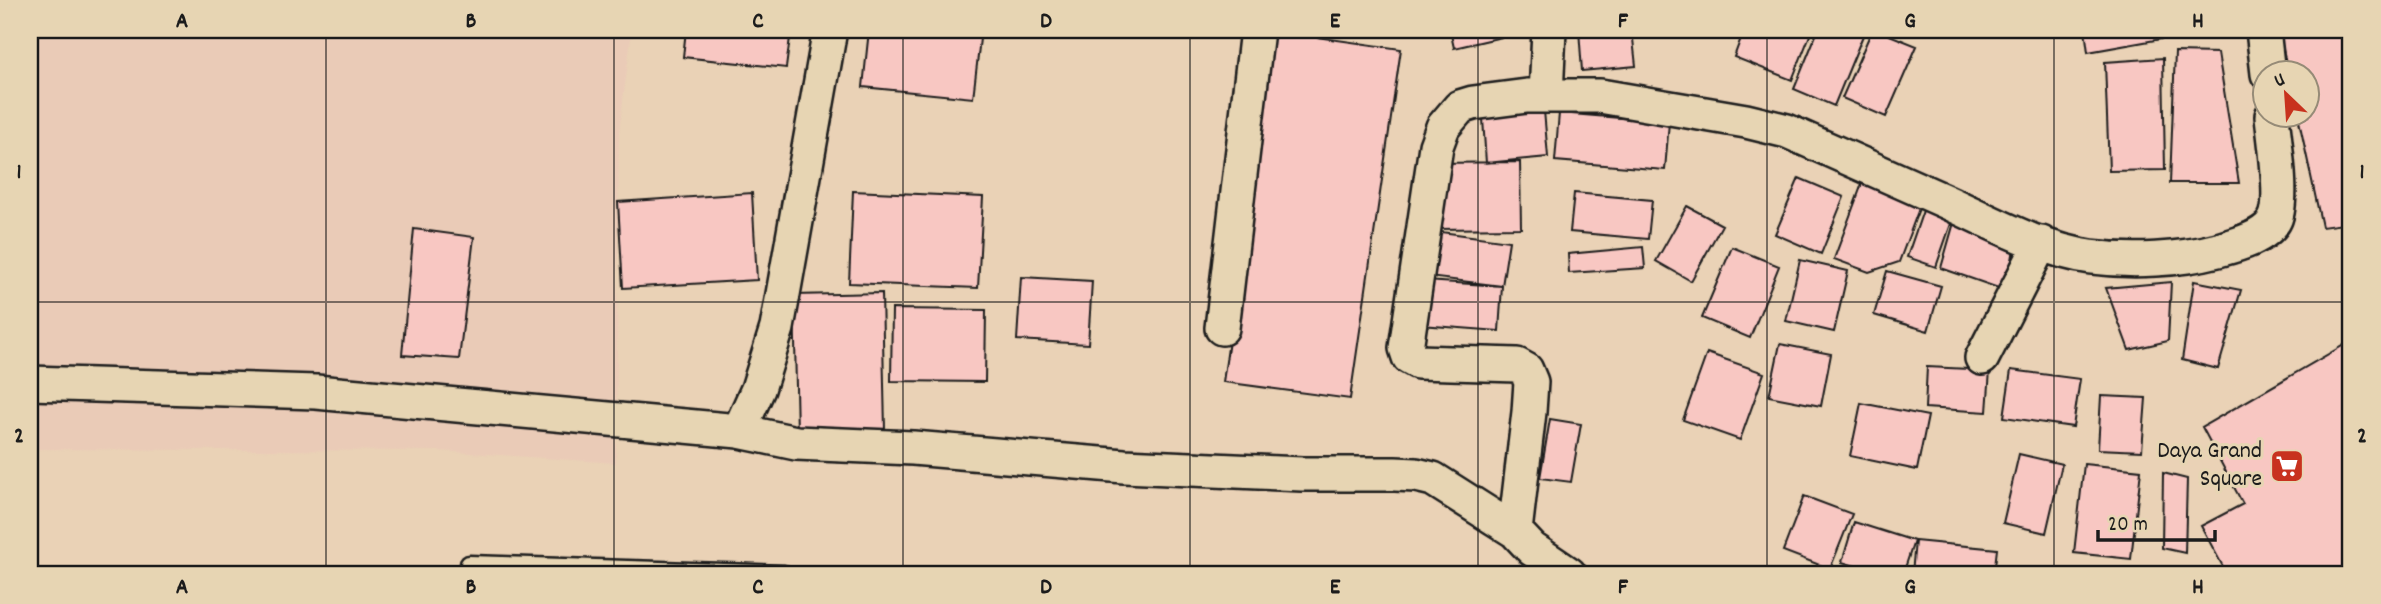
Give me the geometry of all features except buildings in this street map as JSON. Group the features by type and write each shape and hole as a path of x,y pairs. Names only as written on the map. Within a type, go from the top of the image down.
{"street":[{"path":"739,431 758,389 777,328 830,30"},
{"path":"1222,328 1257,30"},
{"path":"1546,96 1549,30"},
{"path":"2263,30 2266,60"},
{"path":"1515,531 1529,412 1531,382 1526,370 1517,365 1418,362 1409,357 1406,348 1436,145 1443,127 1460,107 1473,103 1546,96 1600,96 1746,121 1787,131 2041,243 2091,257 2192,257 2251,238 2274,222 2278,211 2278,184 2273,130"},
{"path":"1982,358 2041,243"},
{"path":"30,383 316,392 739,431 796,443 913,448 1124,466 1301,474 1416,475 1433,479 1515,531 1532,550 1569,574"}],"lane":[{"path":"469,574 469,564 784,574"}],"shaded area":[{"path":"30,30 632,30 619,132 616,463 440,451 30,449"}],"place":[{"name":"Daya Grand Square","path":"2287,466"}]}
